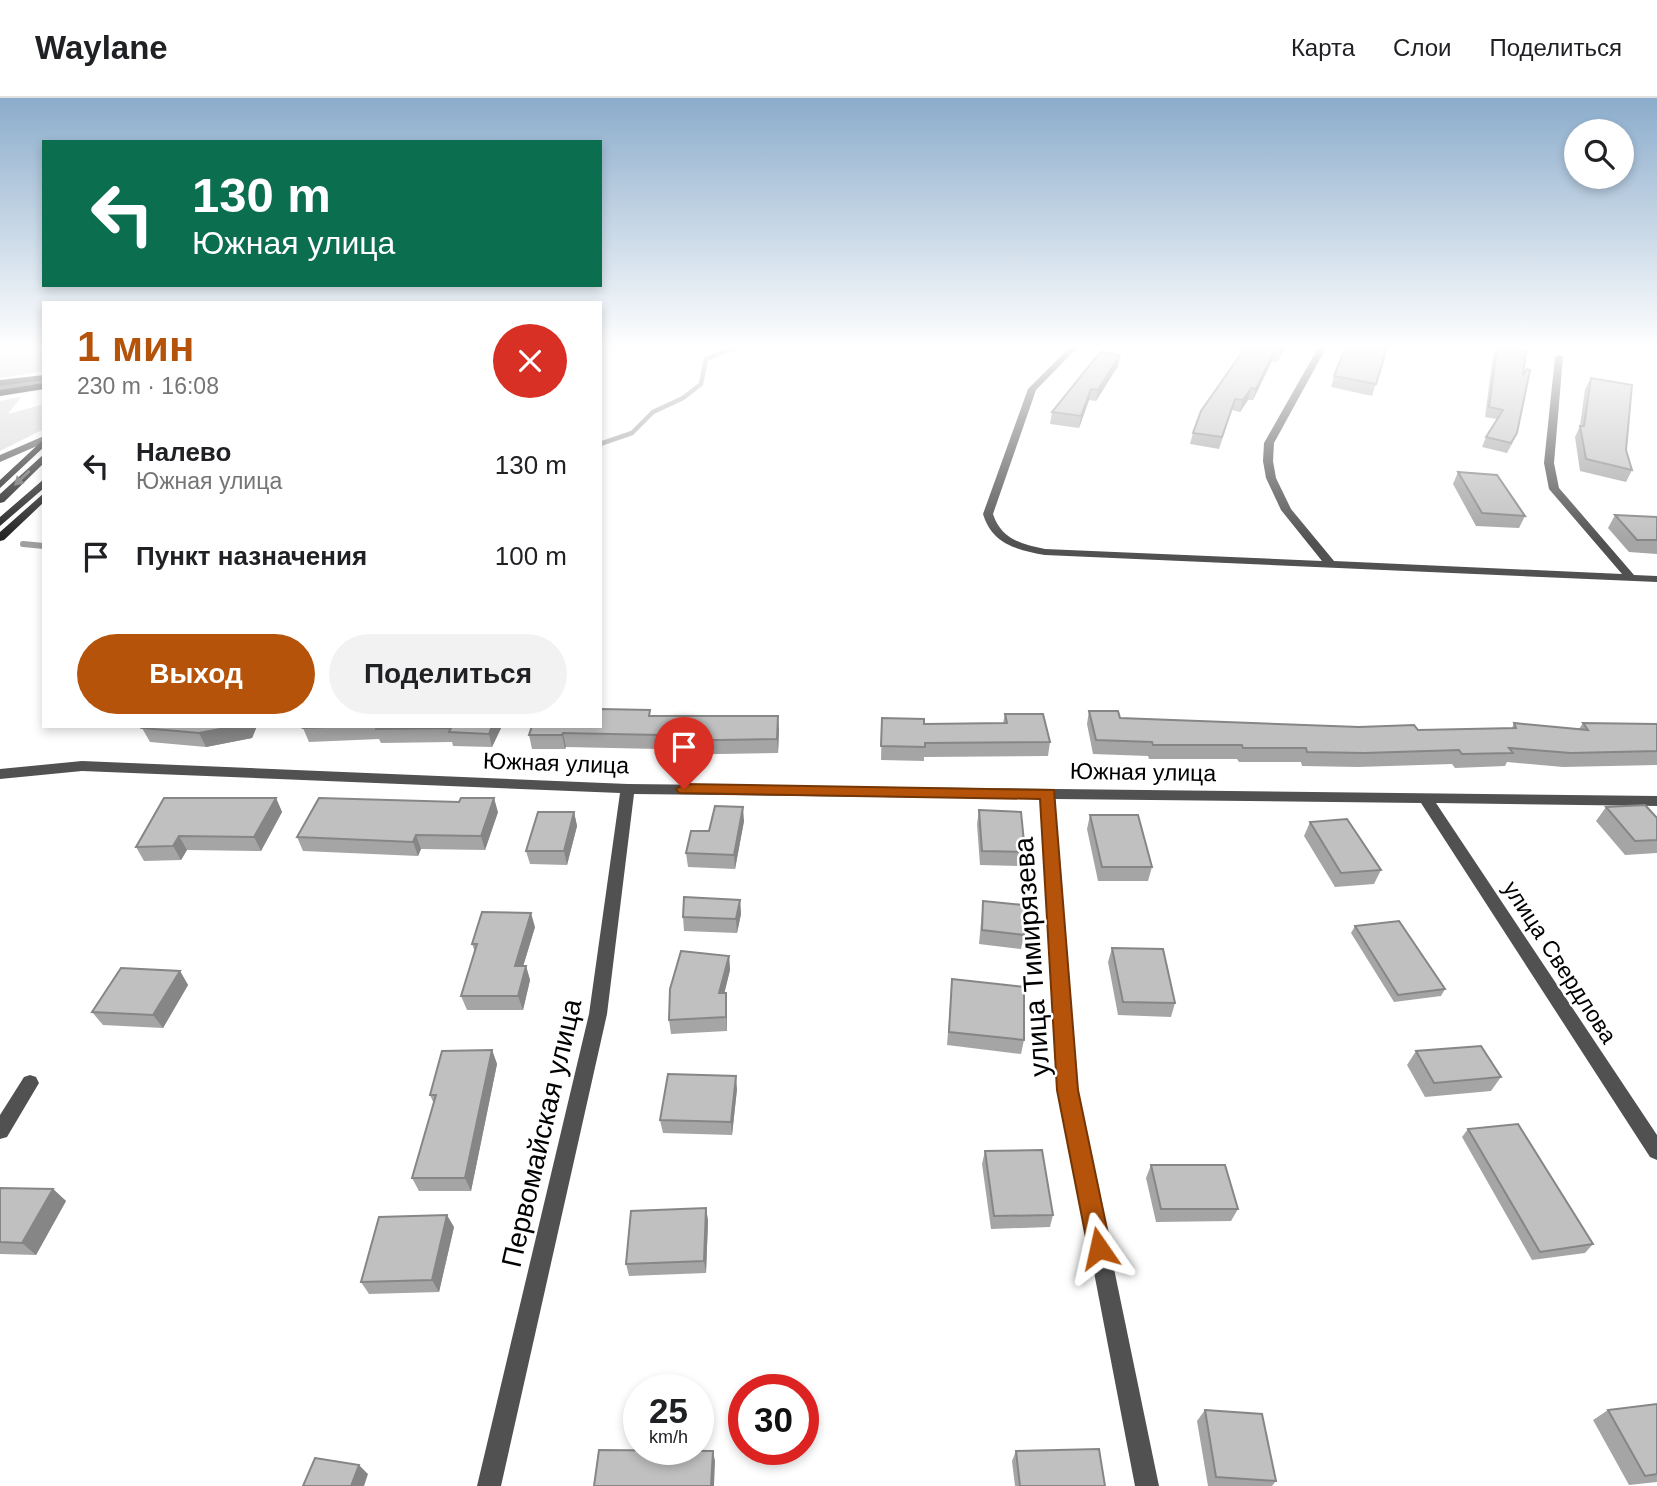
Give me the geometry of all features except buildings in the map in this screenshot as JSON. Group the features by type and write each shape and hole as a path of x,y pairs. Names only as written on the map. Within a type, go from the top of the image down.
{"main road":[{"path":"0,485 42,443"},
{"path":"0,500 42,459"},
{"path":"0,523 42,484"},
{"path":"0,538 42,498"}],"street":[{"path":"1024,413 988,514 990,526 1000,538 1021,547 1045,552 1657,579"},
{"path":"1286,413 1269,443 1266,460 1270,481 1280,501 1331,565"},
{"path":"1554,413 1549,463 1553,489 1630,577"},
{"path":"0,459 42,442"},
{"name":"Южная улица","path":"0,774 82,766 628,789 1657,801"},
{"name":"Первомайская улица","path":"489,1486 598,1014 628,789"},
{"name":"улица Тимирязева","path":"1048,794 1068,1090 1147,1486"},
{"name":"улица Свердлова","path":"1425,798 1657,1151"},
{"path":"0,1131 30,1083"}],"shaded area":[{"path":"0,413 42,413 42,430 0,451"}],"waterway":[{"path":"602,443 632,433 652,413"},
{"path":"23,544 42,546"}],"route":[{"path":"684,789 1048,794 1068,1090 1099,1248"}]}
